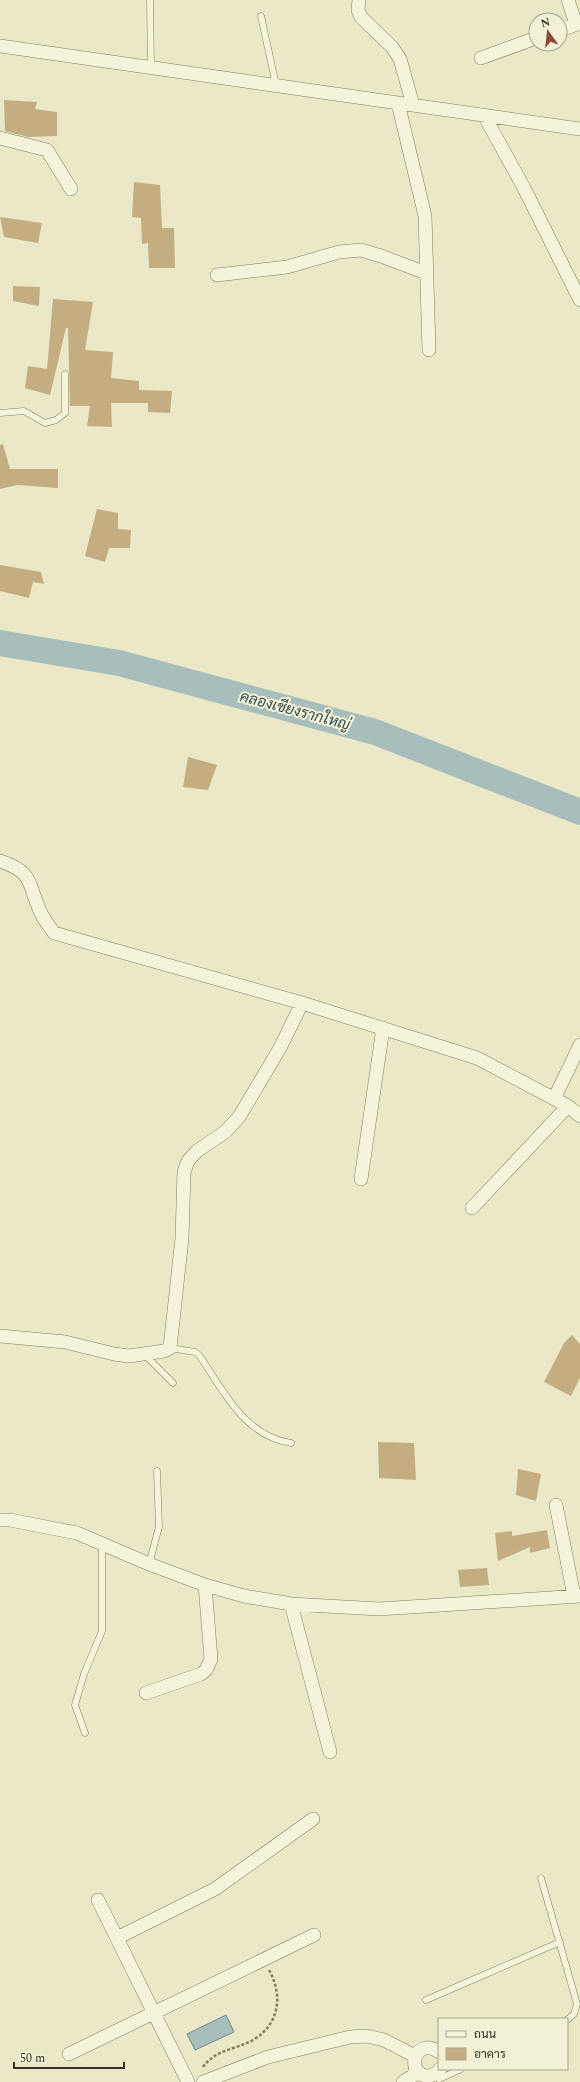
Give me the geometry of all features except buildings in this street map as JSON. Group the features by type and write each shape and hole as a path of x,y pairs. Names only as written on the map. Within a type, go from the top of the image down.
{"street":[{"path":"359,0 358,10 361,17 392,47 400,60 413,105"},
{"path":"568,0 578,23 568,27"},
{"path":"481,58 528,41"},
{"path":"0,46 413,105 485,117 580,129"},
{"path":"398,103 425,216 428,350"},
{"path":"485,117 524,188 580,300"},
{"path":"0,138 47,150 71,189"},
{"path":"217,275 287,267 339,252 361,250 426,273"},
{"path":"0,861 16,867 32,884 41,914 54,933 302,1003 477,1058 568,1106 580,1116"},
{"path":"0,1336 65,1342 114,1354 144,1354 164,1351 170,1348 182,1238 184,1172 188,1161 197,1151 225,1132 239,1117 280,1048 302,1003"},
{"path":"361,1179 383,1028"},
{"path":"554,1099 580,1045"},
{"path":"472,1208 568,1106"},
{"path":"0,1520 10,1520 77,1533 149,1564 205,1585 244,1596 291,1604 384,1609 577,1596 556,1505"},
{"path":"146,1693 201,1674 208,1666 211,1658 205,1585"},
{"path":"291,1604 330,1752"},
{"path":"117,1938 215,1890 313,1819"},
{"path":"98,1900 188,2082"},
{"path":"69,2054 314,1935"},
{"path":"201,2076 268,2057 350,2037 367,2036 384,2040 415,2056"},
{"path":"438,2052 431,2048 426,2048 418,2052 415,2056 414,2065 419,2072 427,2076 439,2076"},
{"path":"403,2082 419,2072"}],"lane":[{"path":"150,0 151,68"},
{"path":"261,16 276,85"},
{"path":"0,413 24,411 45,423 56,420 65,413 65,374"},
{"path":"170,1348 195,1352 199,1355 237,1412 245,1420 269,1438 291,1443"},
{"path":"144,1354 173,1383"},
{"path":"149,1564 159,1527 157,1471"},
{"path":"85,1733 75,1705 84,1674 102,1631 102,1544"},
{"path":"541,1878 577,2004 574,2014 568,2019"},
{"path":"426,2000 560,1942"},
{"path":"439,2076 458,2070"}],"path":[{"path":"201,2076 212,2056 220,2051 254,2039 264,2030 274,2017 278,1992 274,1980 262,1959"}],"shaded area":[{"path":"226,2015 234,2032 195,2050 187,2034"}],"waterway":[{"name":"คลองเชียงรากใหญ่","path":"0,643 119,663 375,732 580,812"}]}
